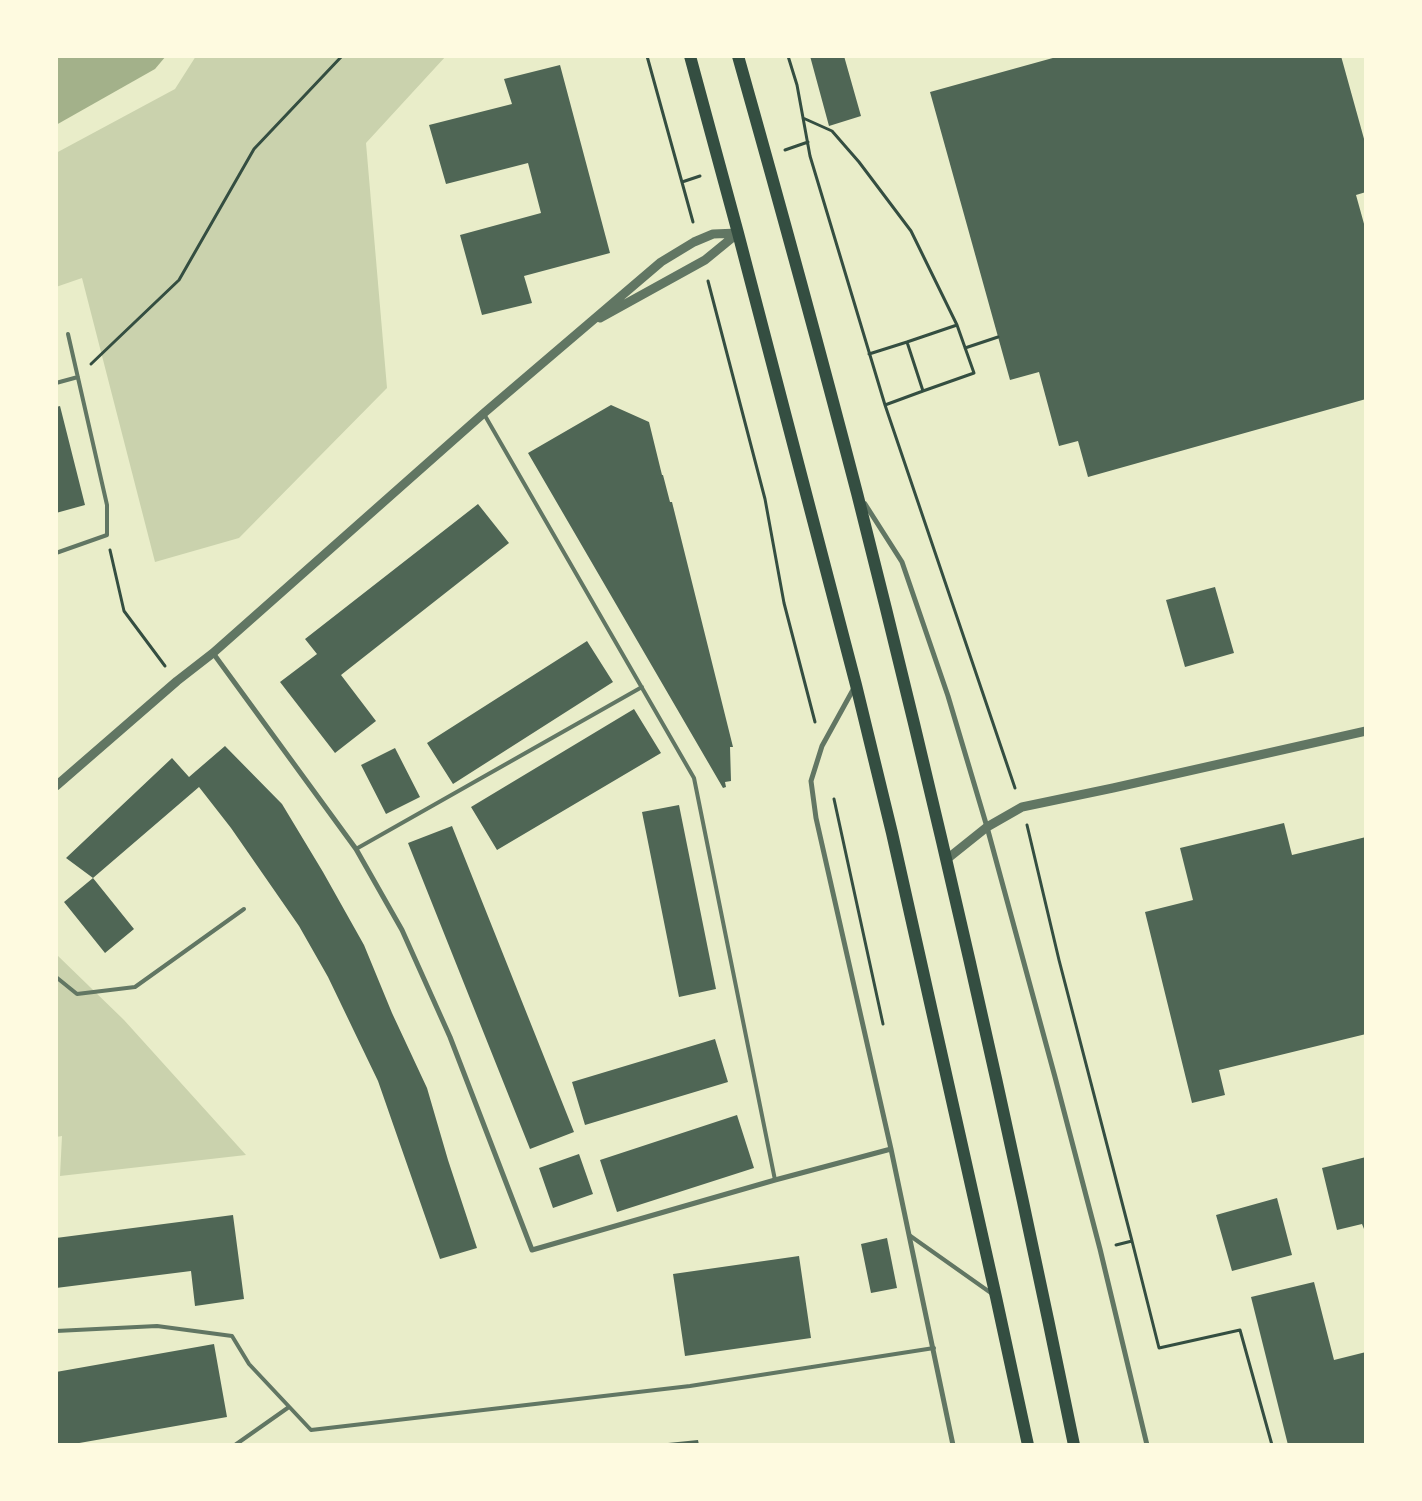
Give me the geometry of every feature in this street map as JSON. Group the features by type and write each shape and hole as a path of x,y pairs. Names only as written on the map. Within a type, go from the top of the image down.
{"main road":[{"path":"690,56 856,685 892,833 1028,1445"},
{"path":"738,56 856,491 946,859 985,1024 1074,1445"}],"street":[{"path":"56,786 177,681 213,653 484,413 661,262 713,234 738,233"},
{"path":"585,326 703,262 738,233"},
{"path":"856,491 902,562 948,696 987,827 1100,1249 1147,1445"},
{"path":"213,653 356,849 402,930 450,1037 532,1250 775,1180 891,1149"},
{"path":"856,685 822,746 811,781 816,818 891,1149 953,1445"},
{"path":"946,859 987,827 1022,807 1366,731"}],"lane":[{"path":"56,553 107,535 107,505 68,334"},
{"path":"56,383 78,377"},
{"path":"484,413 694,778 775,1180"},
{"path":"356,849 642,687"},
{"path":"56,977 77,994 135,988 244,909"},
{"path":"909,1234 996,1297"},
{"path":"56,1330 157,1326 232,1336 249,1364 311,1430 690,1386 934,1348"},
{"path":"235,1445 288,1407"}],"path":[{"path":"78,377 178,280 254,148 342,56"},
{"path":"647,56 697,241"},
{"path":"788,56 797,85 810,156 869,354 1022,807 1058,960 1159,1348 1240,1330 1272,1445"},
{"path":"803,118 832,131 859,162 911,231 957,325 974,373 885,405"},
{"path":"703,262 765,499 784,603 822,746"},
{"path":"869,354 957,325"},
{"path":"965,348 998,337"},
{"path":"907,342 923,391"},
{"path":"107,535 124,612 177,681"},
{"path":"1100,1249 1132,1241"}],"shaded area":[{"path":"56,56 166,56 155,69 56,125"},
{"path":"196,56 446,56 366,143 387,388 239,538 155,562 82,278 56,287 56,153 175,89"},
{"path":"56,954 124,1020 246,1155 60,1176 62,1136 56,1137"}],"building":[{"path":"810,56 844,56 861,116 829,126"},
{"path":"1060,56 1341,56 1366,146 1366,192 1356,195 1366,231 1366,399 1088,477 1078,441 1059,446 1039,372 1010,380 930,92"},
{"path":"560,65 610,253 524,276 532,303 482,315 460,235 541,213 528,163 446,184 429,125 512,104 504,79"},
{"path":"611,405 649,422 662,475 670,502 672,502 733,747 730,747 731,781 725,782 726,787 723,788 528,453"},
{"path":"60,406 85,505 56,513 56,407"},
{"path":"478,504 509,543 341,675 376,721 335,753 280,682 317,654 305,639"},
{"path":"1215,587 1234,653 1185,667 1166,600"},
{"path":"587,641 613,682 453,784 427,743"},
{"path":"634,709 661,753 497,850 471,807"},
{"path":"225,746 282,804 364,945 392,1013 427,1088 477,1248 440,1259 378,1081 328,977 299,926 231,828 199,787 93,878 66,858 172,758 189,777"},
{"path":"395,748 420,797 386,814 361,765"},
{"path":"679,805 716,989 679,997 642,812"},
{"path":"1284,823 1292,855 1366,837 1366,1034 1219,1070 1225,1095 1192,1103 1145,912 1193,900 1180,848"},
{"path":"452,826 574,1132 530,1149 408,843"},
{"path":"93,878 134,929 105,953 64,902"},
{"path":"715,1039 728,1082 585,1125 572,1082"},
{"path":"737,1115 754,1168 617,1212 600,1160"},
{"path":"579,1154 593,1194 553,1208 539,1168"},
{"path":"1366,1157 1366,1234 1362,1224 1337,1230 1322,1168"},
{"path":"1277,1198 1292,1255 1232,1271 1216,1215"},
{"path":"233,1215 244,1299 195,1306 191,1271 56,1288 56,1238"},
{"path":"887,1238 897,1288 871,1293 861,1244"},
{"path":"799,1256 811,1338 685,1356 673,1274"},
{"path":"1314,1282 1334,1360 1366,1352 1366,1445 1288,1445 1251,1297"},
{"path":"214,1344 227,1417 68,1445 56,1445 56,1372"},
{"path":"698,1440 699,1445 668,1445 668,1443"}]}
